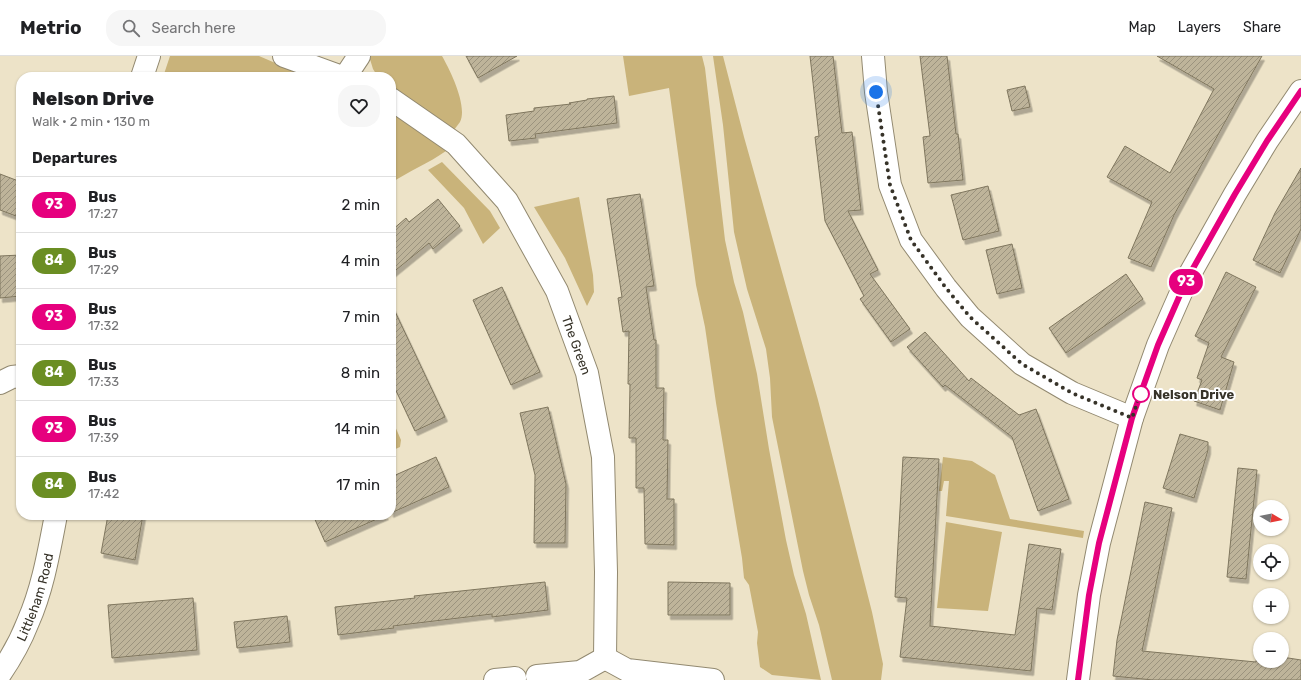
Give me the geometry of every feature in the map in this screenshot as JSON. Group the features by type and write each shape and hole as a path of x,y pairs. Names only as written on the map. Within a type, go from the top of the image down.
{"street":[{"path":"144,72 149,56"},
{"path":"284,56 330,72"},
{"path":"348,72 359,56"},
{"path":"873,56 876,92 890,185 911,240 946,288 970,317 1022,364 1072,393 1132,418"},
{"path":"1078,680 1089,595 1099,543 1132,418 1158,345 1187,279 1263,148 1301,91"},
{"name":"The Green","path":"396,102 456,144 487,178 506,202 557,291 587,373 603,457 606,572 605,658"},
{"path":"0,383 16,377"},
{"name":"Littleham Road","path":"0,674 28,622 44,574 55,520"},
{"path":"537,676 580,672 605,658 627,670 713,680"}],"shaded area":[{"path":"170,56 259,56 296,72 165,72"},
{"path":"369,56 442,56 460,98 462,115 460,122 454,130 437,117 396,92 396,72 375,72"},
{"path":"623,56 702,56 705,68 725,240 757,374 786,540 794,575 806,614 821,680 772,675 760,667 757,643 758,632 749,585 744,578 705,327 696,285 669,88 629,96"},
{"path":"713,56 723,56 744,137 818,400 872,612 883,664 881,680 832,680 819,625 809,595 772,417 770,378 766,349 747,289 734,232 723,125"},
{"path":"396,115 446,151 396,180"},
{"path":"442,162 490,211 500,228 483,244 464,208 428,170"},
{"path":"579,197 593,275 594,292 587,306 565,258 534,207"},
{"path":"396,428 401,440 400,447 396,449"},
{"path":"943,457 972,461 995,475 1010,519 1084,531 1083,538 946,516 949,481 944,481 942,491 939,491"},
{"path":"946,522 1002,532 988,611 937,608"}],"building":[{"path":"466,56 517,56 478,78"},
{"path":"810,56 833,56 842,133 852,132 861,210 848,211 878,270 870,274 910,329 891,342 860,299 864,296 825,221 815,137 819,136"},
{"path":"920,56 947,56 963,180 928,183 923,137 930,136"},
{"path":"1157,56 1262,56 1174,215 1151,267 1128,258 1152,202 1107,177 1125,146 1170,173 1214,89"},
{"path":"1025,86 1030,107 1012,111 1007,90"},
{"path":"614,96 617,123 535,134 536,138 509,141 506,115 534,111 534,108 571,104 569,103"},
{"path":"1301,168 1301,229 1280,273 1253,260 1275,213"},
{"path":"0,174 16,180 16,216 0,210"},
{"path":"988,186 999,231 963,240 951,195"},
{"path":"640,194 654,286 646,287 654,340 656,340 656,388 664,388 663,440 668,440 667,499 674,499 674,545 645,544 644,488 636,488 636,438 629,438 629,331 623,332 618,298 622,297 607,199"},
{"path":"438,199 460,226 433,249 429,243 396,270 396,227 406,218 409,222"},
{"path":"1012,244 1022,288 997,294 986,250"},
{"path":"16,255 16,296 0,298 0,256"},
{"path":"1226,272 1256,287 1221,357 1234,362 1220,410 1194,401 1202,380 1197,378 1209,343 1195,336"},
{"path":"1126,274 1143,299 1066,353 1049,328"},
{"path":"502,287 540,372 511,385 473,300"},
{"path":"396,314 445,417 415,431 396,391"},
{"path":"925,332 969,381 971,378 1019,415 1036,409 1069,499 1038,511 1012,437 945,385 943,387 907,347"},
{"path":"548,407 566,484 565,543 534,543 535,475 520,413"},
{"path":"1180,434 1208,442 1208,450 1194,498 1163,488"},
{"path":"436,457 449,487 396,511 396,475"},
{"path":"903,457 939,459 930,626 1015,635 1029,544 1061,549 1052,610 1037,608 1031,671 900,657 907,598 895,597"},
{"path":"1238,468 1257,470 1246,579 1227,577"},
{"path":"1145,502 1172,508 1142,651 1253,662 1253,668 1289,668 1289,658 1301,660 1301,680 1153,680 1113,676 1117,640"},
{"path":"107,520 142,520 135,560 101,553"},
{"path":"315,520 375,520 325,542"},
{"path":"545,582 548,610 492,617 492,614 393,626 394,628 338,635 335,607 415,598 414,596"},
{"path":"668,582 730,583 730,615 668,615"},
{"path":"193,598 197,650 112,658 108,605"},
{"path":"287,616 290,642 237,648 234,622"}],"bus line":[{"name":"93","path":"1078,680 1089,595 1099,543 1132,418 1158,345 1187,279 1267,141 1301,91"}],"place":[{"name":"Nelson Drive","path":"1141,394"}],"route":[{"path":"876,92 890,185 911,240 946,288 970,317 1022,364 1072,393 1132,418 1142,389 1141,394"}]}
